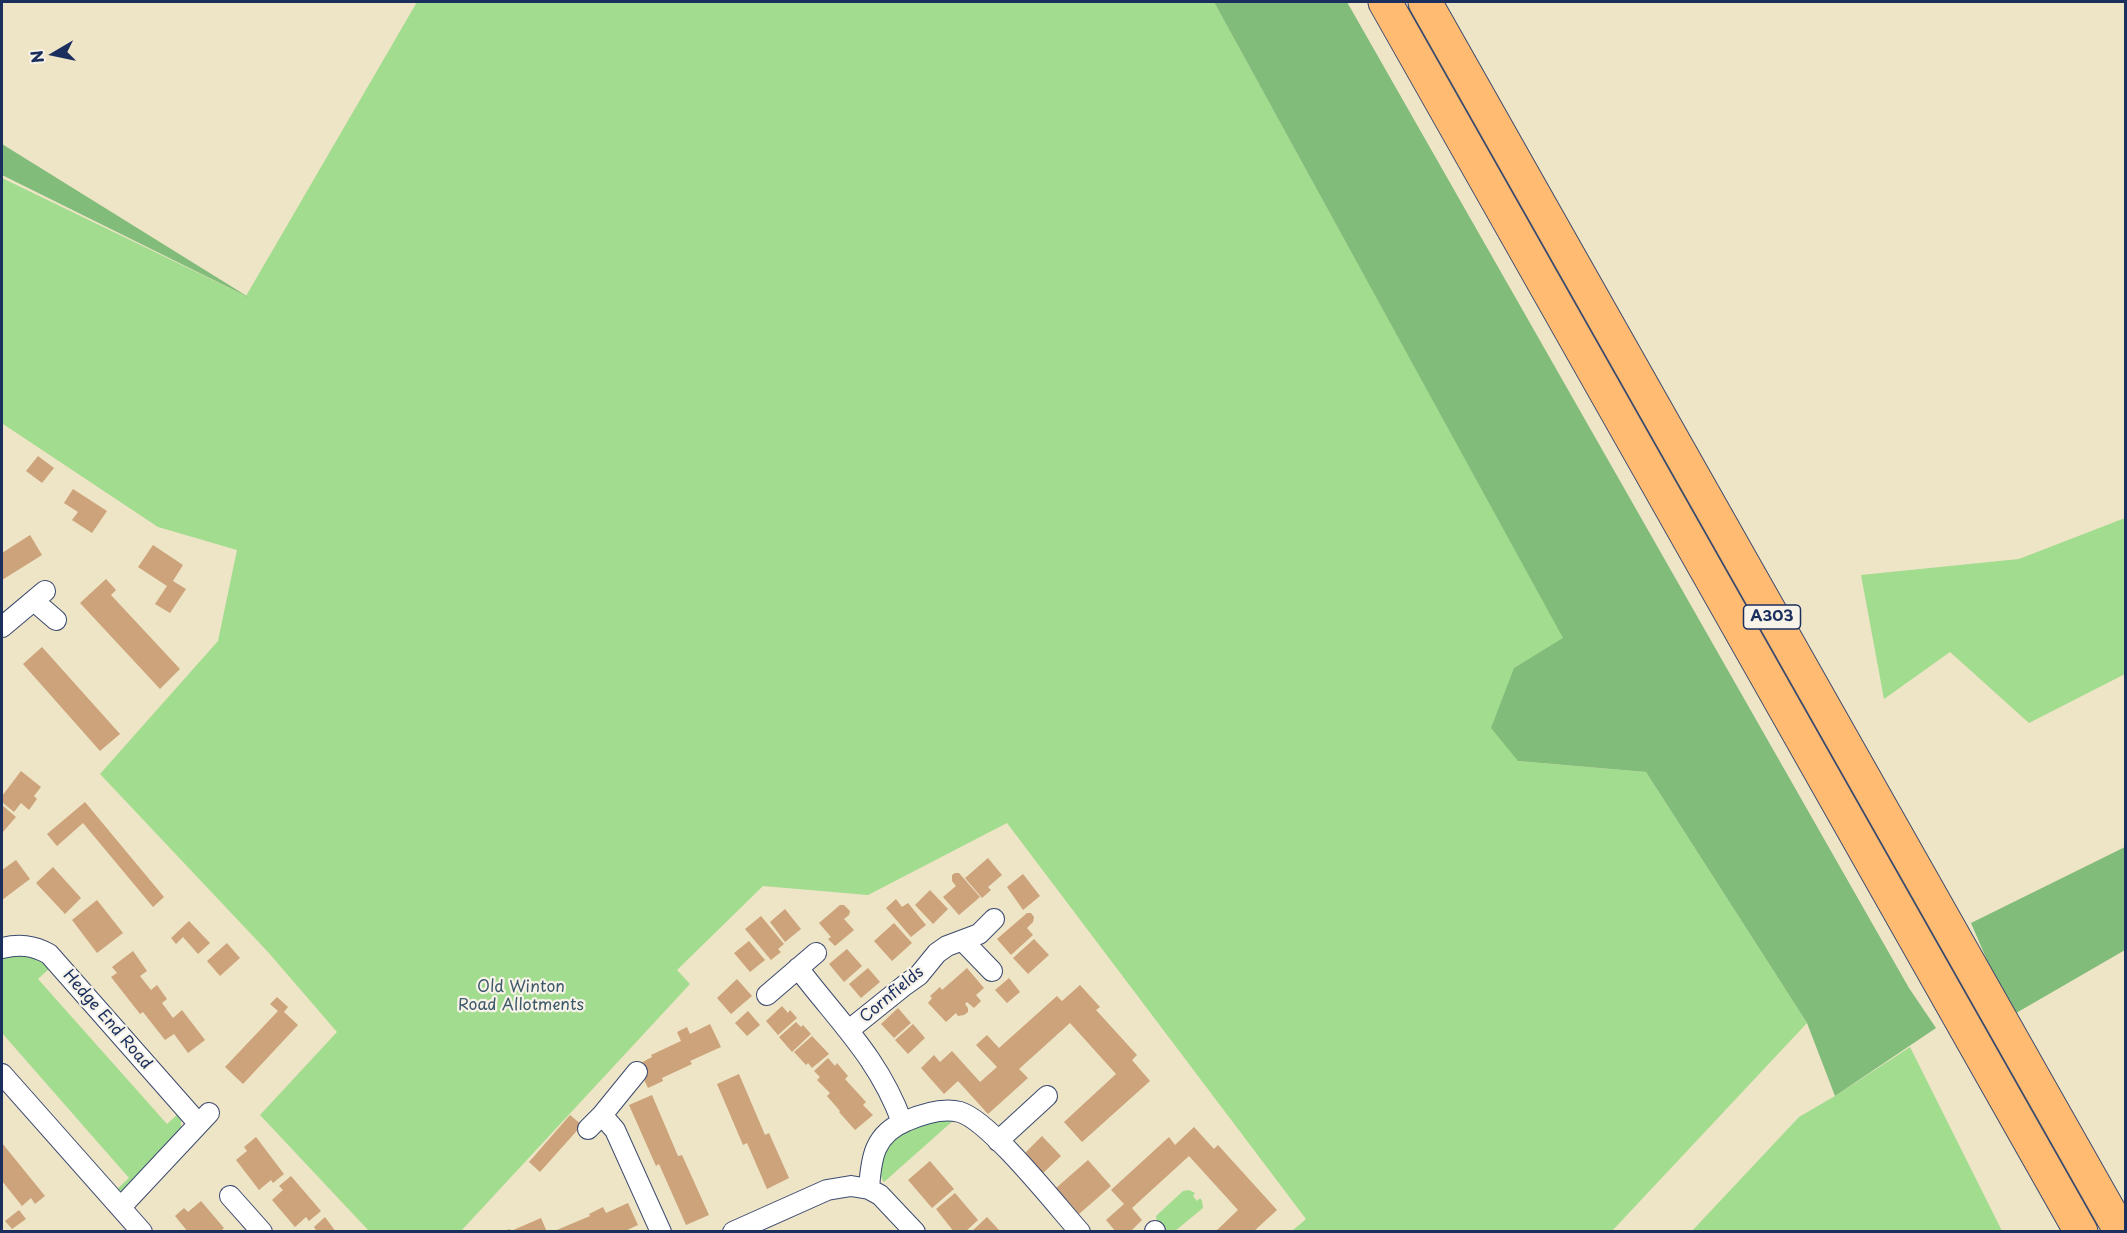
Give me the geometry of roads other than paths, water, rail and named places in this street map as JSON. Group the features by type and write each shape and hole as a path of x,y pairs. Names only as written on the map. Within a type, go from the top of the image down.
{"highway":[{"name":"A303","path":"1385,2 2081,1232"},
{"name":"A303","path":"1425,2 1998,1019 2121,1232"}],"street":[{"path":"2,627 39,596 56,620"},
{"name":"Cornfields","path":"849,1030 912,981 937,953 947,946 979,934 994,919"},
{"path":"963,940 992,971"},
{"name":"Hedge End Road","path":"2,948 24,945 49,954 203,1118 121,1207"},
{"path":"767,995 816,953"},
{"name":"Cornfields","path":"798,968 878,1069 902,1122"},
{"path":"637,1072 595,1122 615,1130 661,1232"},
{"path":"2,1074 142,1232"},
{"path":"998,1141 1047,1096"},
{"path":"869,1188 874,1152 879,1142 902,1122 939,1111 958,1112 979,1123 998,1141 1080,1232"},
{"path":"734,1232 827,1190 851,1186 869,1188 886,1200 915,1232"},
{"path":"230,1196 262,1232"}],"park label":[{"name":"Old Winton Road Allotments","path":"521,997"}]}
